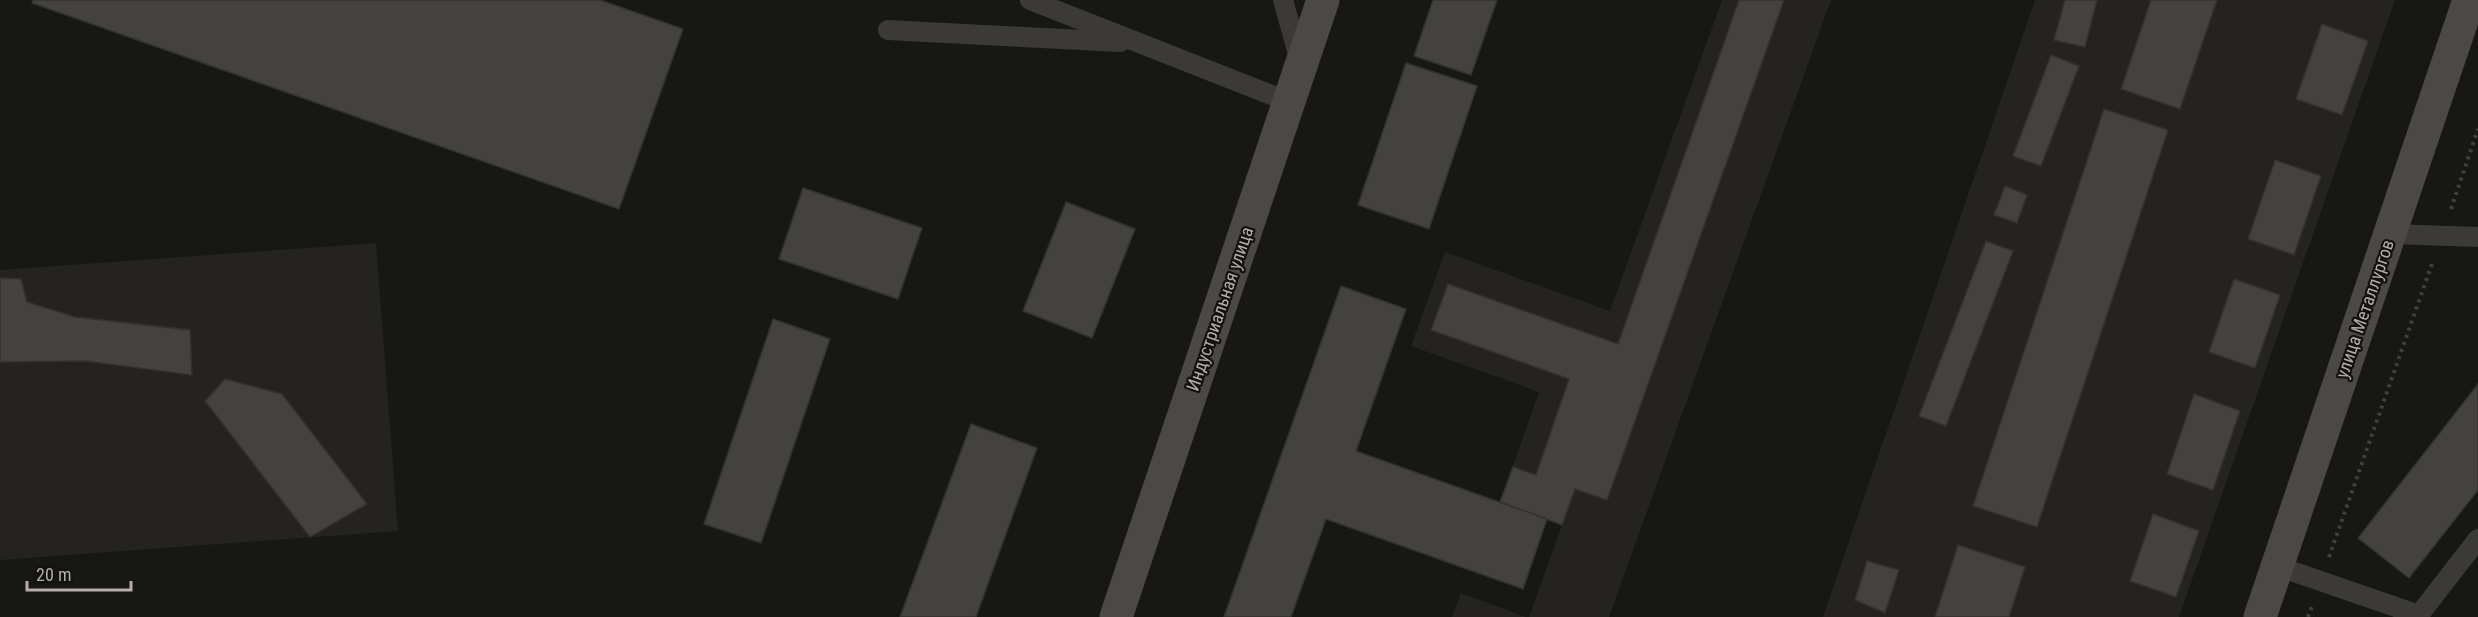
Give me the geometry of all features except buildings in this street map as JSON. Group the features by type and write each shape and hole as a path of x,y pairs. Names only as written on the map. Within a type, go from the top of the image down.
{"street":[{"name":"Индустриальная улица","path":"1116,617 1323,0"},
{"name":"улица Металлургов","path":"2260,617 2469,0"}],"lane":[{"path":"1030,0 1289,102"},
{"path":"1283,0 1301,66"},
{"path":"888,30 1138,43"},
{"path":"2391,234 2478,237"},
{"path":"2277,566 2419,616 2478,539"}],"path":[{"path":"2308,617 2478,129"}],"shaded area":[{"path":"1722,0 1831,0 1609,617 1529,617 1562,525 1500,502 1539,392 1411,346 1445,252 1610,311"},
{"path":"2035,0 2395,0 2179,617 1823,617"},
{"path":"376,243 398,531 0,560 0,270"},
{"path":"1461,593 1526,617 1452,617"}]}
